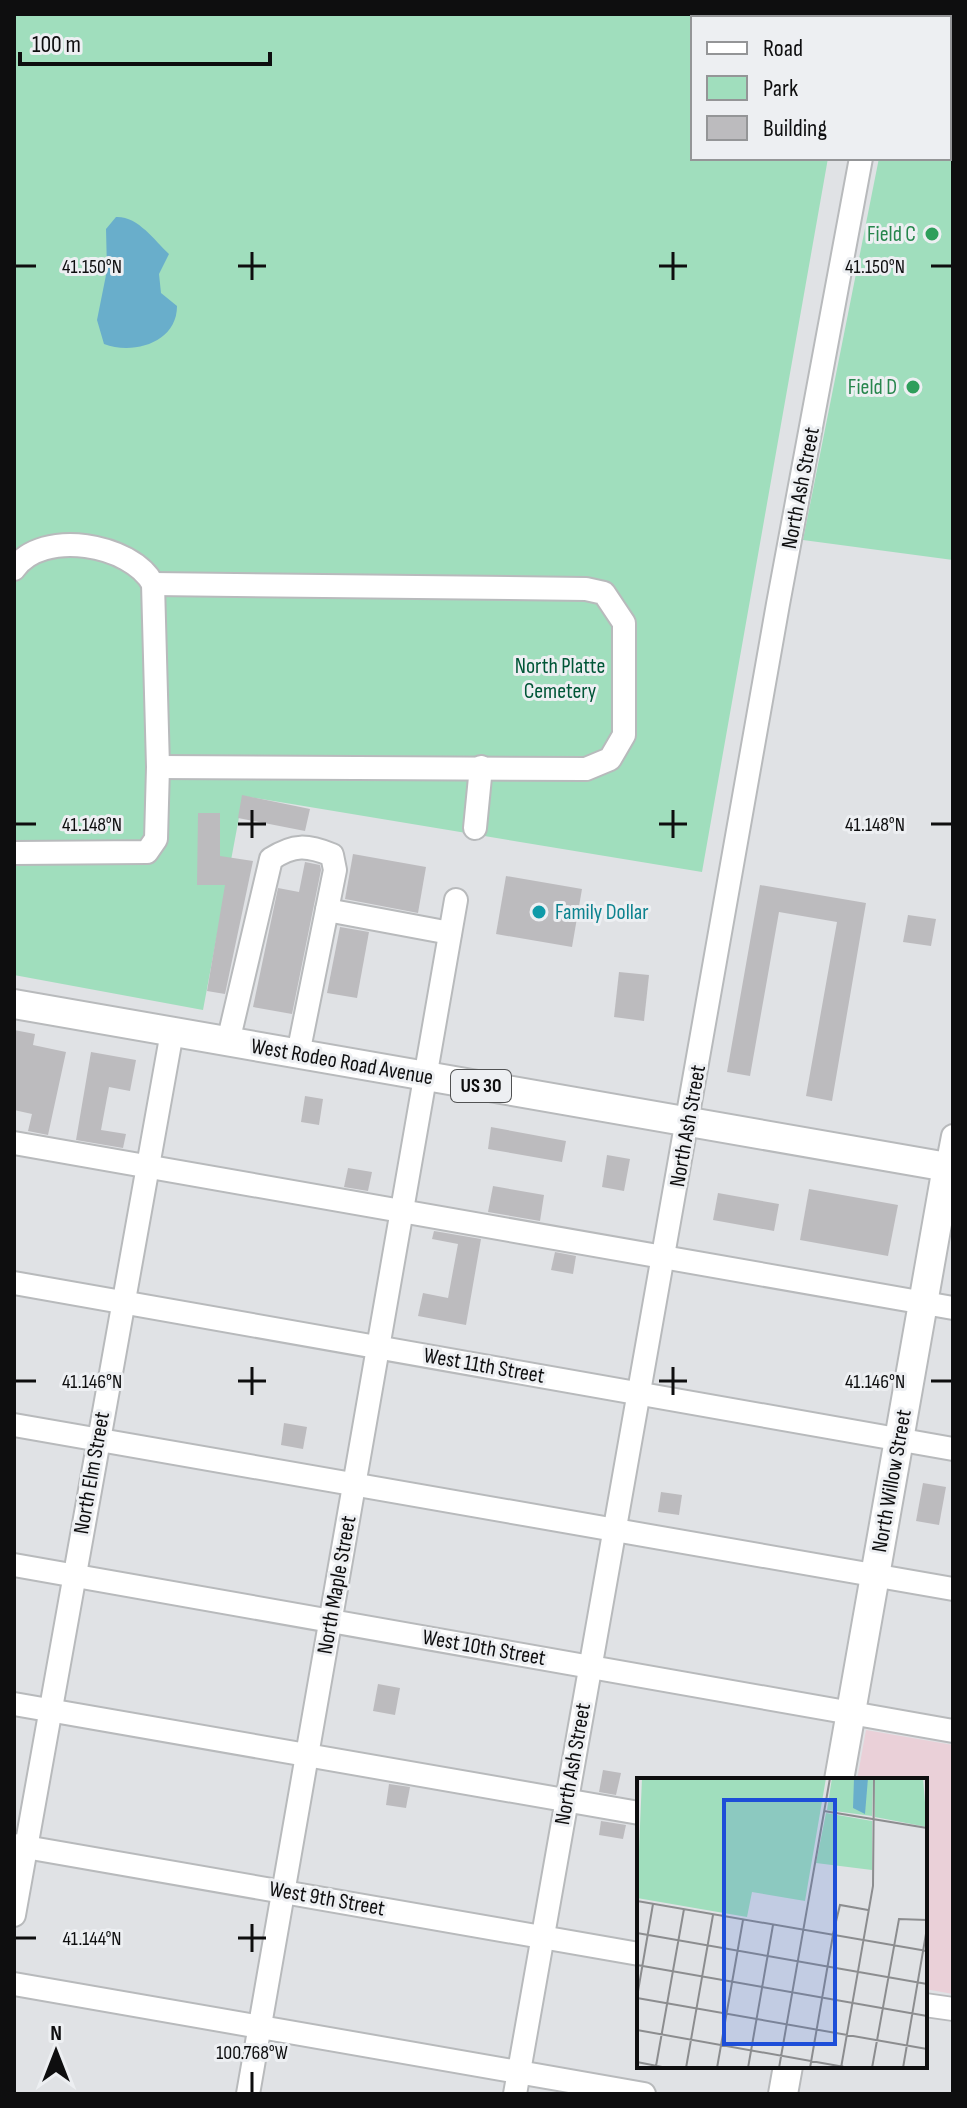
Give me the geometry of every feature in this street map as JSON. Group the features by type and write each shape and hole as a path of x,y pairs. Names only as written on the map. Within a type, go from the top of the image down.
{"main road":[{"name":"West Rodeo Road Avenue","path":"14,1004 950,1168"},
{"name":"North Willow Street","path":"839,1778 923,1302 950,1168"},
{"path":"783,2094 788,2068"}],"street":[{"name":"North Ash Street","path":"516,2083 689,1122 778,604 861,160"},
{"path":"14,569 19,562 50,549 79,545 114,551 145,569 153,584 158,767 156,839 147,852 14,853"},
{"path":"153,584 586,589 604,593 615,604 624,623 624,735 610,759 586,769 158,767"},
{"path":"475,828 481,767"},
{"path":"228,1042 271,859 289,846 310,846 332,855 335,870 298,1054"},
{"name":"North Maple Street","path":"248,2094 456,900"},
{"path":"327,910 450,933"},
{"name":"North Elm Street","path":"14,1915 20,1846 50,1710 172,1032"},
{"name":"North Willow Street","path":"950,1168 953,1136"},
{"path":"14,1143 953,1308"},
{"name":"West 11th Street","path":"14,1283 953,1449"},
{"path":"14,1425 953,1589"},
{"name":"West 10th Street","path":"14,1565 953,1731"},
{"path":"14,1704 637,1813"},
{"name":"West 9th Street","path":"20,1846 637,1954"},
{"path":"14,1984 260,2027 516,2083 644,2094"},
{"path":"927,2005 953,2009"}],"shaded area":[{"path":"866,1730 953,1745 953,1994 927,1989 927,1778 857,1778"}],"green space":[{"name":"North Platte Cemetery","path":"14,14 854,14 691,16 691,160 828,160 702,872 243,796 203,1010 14,975"},
{"path":"953,120 953,560 803,540 879,160 951,160"}],"water":[{"path":"116,217 131,220 169,254 159,274 161,293 177,306 175,319 162,337 140,347 104,344 97,320 107,270 106,229"}],"building":[{"path":"242,795 310,809 305,831 238,818"},
{"path":"198,813 220,813 220,856 253,861 225,994 207,991 225,885 197,885"},
{"path":"353,854 426,867 418,913 345,899"},
{"path":"305,862 320,865 321,870 292,1014 253,1007 278,888 299,892"},
{"name":"Family Dollar","path":"506,876 582,889 572,947 496,934"},
{"path":"760,885 866,903 832,1101 806,1096 837,922 779,912 750,1076 727,1072"},
{"path":"908,915 936,919 931,946 903,942"},
{"path":"340,927 369,932 357,998 327,993"},
{"path":"619,972 649,975 644,1021 614,1017"},
{"path":"14,1030 35,1034 33,1045 66,1052 48,1135 28,1131 32,1114 14,1110"},
{"path":"91,1052 136,1060 130,1091 109,1087 101,1130 126,1134 123,1148 76,1140"},
{"path":"305,1096 323,1099 319,1125 301,1122"},
{"path":"491,1127 566,1141 562,1162 488,1149"},
{"path":"607,1155 630,1159 624,1191 602,1187"},
{"path":"348,1168 372,1172 368,1191 344,1187"},
{"path":"493,1186 544,1195 540,1221 488,1212"},
{"path":"809,1189 898,1205 888,1256 800,1240"},
{"path":"718,1193 779,1204 774,1231 713,1220"},
{"path":"434,1231 481,1239 466,1325 418,1316 423,1293 448,1298 458,1244 432,1239"},
{"path":"555,1252 576,1256 573,1274 551,1270"},
{"path":"284,1423 307,1427 303,1449 281,1445"},
{"path":"923,1483 946,1487 939,1525 916,1521"},
{"path":"661,1492 682,1495 679,1515 658,1512"},
{"path":"378,1684 400,1688 395,1715 373,1711"},
{"path":"603,1770 621,1773 616,1795 599,1792"},
{"path":"389,1784 410,1787 406,1808 386,1805"},
{"path":"601,1821 626,1825 623,1839 599,1835"}],"place":[{"name":"Field C","path":"932,234"},
{"name":"Field D","path":"913,387"},
{"name":"Family Dollar","path":"539,912"}]}
